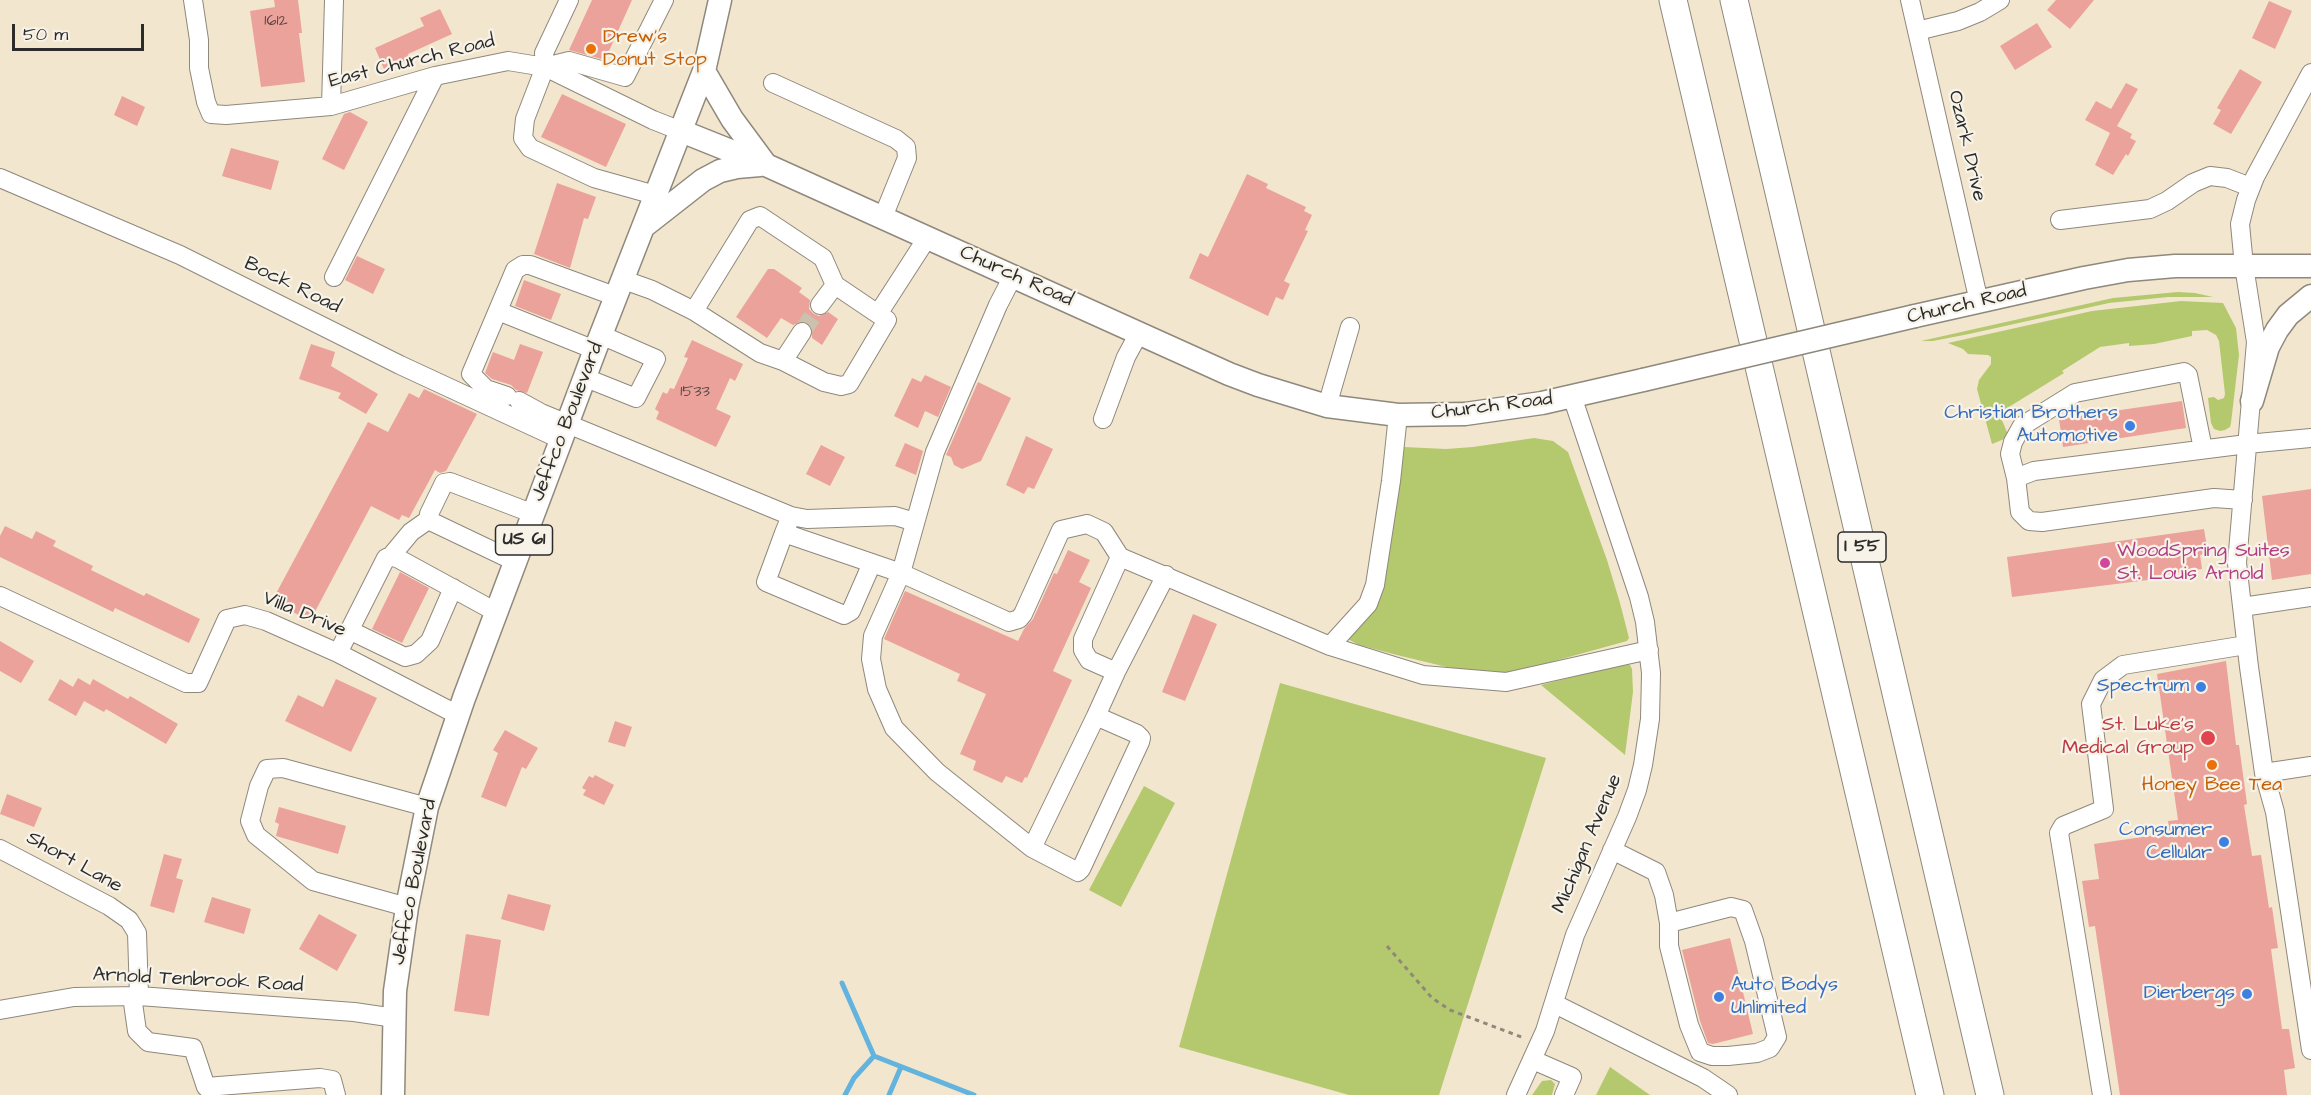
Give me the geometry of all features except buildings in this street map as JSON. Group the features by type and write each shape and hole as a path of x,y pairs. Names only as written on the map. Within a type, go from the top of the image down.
{"highway":[{"path":"1673,0 1930,1095"},
{"name":"I 55","path":"1734,0 1990,1095"}],"main road":[{"name":"Jeffco Boulevard","path":"393,1095 395,991 407,907 427,807 496,612 642,227 704,71 720,0"},
{"path":"704,71 732,119 766,165"},
{"name":"Church Road","path":"681,131 766,165 1258,385 1327,405 1398,415 1465,414 1502,410 2128,270 2175,266 2311,266"},
{"path":"642,227 703,180 720,171 766,165"},
{"path":"2252,401 2268,346 2288,315 2311,296"}],"street":[{"name":"East Church Road","path":"193,0 199,40 199,68 206,102 211,114 226,115 331,106 435,76 508,61 545,67 653,120 681,131"},
{"path":"331,106 334,0"},
{"path":"568,0 544,53 545,67 525,119 523,138 530,148 594,178 655,195"},
{"path":"545,67 569,61 625,77 664,0"},
{"name":"Ozark Drive","path":"1910,0 1978,302"},
{"path":"1917,31 1958,21 2000,0"},
{"path":"2311,73 2250,187 2240,224 2256,342 2237,563 2264,773 2275,812 2311,1050"},
{"path":"334,277 435,76"},
{"path":"773,83 896,139 906,147 908,158 883,217"},
{"path":"2060,220 2150,208 2167,201 2193,183 2210,176 2227,178 2250,187"},
{"name":"Bock Road","path":"0,178 35,195 115,226 180,255 400,365 565,432"},
{"path":"694,310 750,220 760,216 823,258 835,285 887,320 849,384 841,386 824,382 783,361 760,353 694,310 652,290 620,289 523,265 515,270 471,374 486,389 513,399 565,432 787,524 1009,622 1019,619 1023,614 1061,530 1087,524 1104,532 1120,557 1330,646 1423,675 1506,682 1649,650"},
{"path":"878,314 927,238"},
{"path":"1014,276 998,305 935,452 901,573 873,636 871,646 873,671 882,705 894,728 937,772 1032,848 1078,872 1082,869 1141,738 1096,716"},
{"path":"820,305 835,285"},
{"path":"498,311 656,359 636,398 586,378"},
{"path":"1327,405 1350,327"},
{"path":"783,361 802,332"},
{"path":"1103,419 1126,357 1139,333"},
{"path":"2203,449 2188,375 2184,372 2074,393 2022,426 2013,442 2010,454 2016,478 2020,512 2029,521 2042,522 2214,498 2243,500"},
{"name":"Michigan Avenue","path":"1516,1095 1537,1052 1555,1004 1575,935 1627,818 1643,765 1652,699 1649,650 1639,597 1572,396"},
{"path":"1330,646 1368,604 1375,585 1391,481 1398,415"},
{"path":"2016,478 2034,471 2203,449 2311,438"},
{"path":"338,653 386,558 391,556 411,532 428,520 429,513 444,483 450,482 534,514"},
{"path":"787,524 807,519 895,516 915,522"},
{"path":"428,520 516,562"},
{"path":"787,524 766,582 844,615 851,611 872,563"},
{"path":"391,556 496,612"},
{"path":"1116,672 1089,660 1083,650 1083,639 1120,557"},
{"path":"1032,848 1116,672 1166,575"},
{"path":"349,630 405,657 416,654 430,641 453,588"},
{"name":"Villa Drive","path":"0,596 186,683 198,683 227,619 245,615 266,621 338,653 458,715"},
{"path":"2242,607 2311,597"},
{"path":"2102,1095 2059,833 2063,826 2104,809 2091,704 2103,680 2123,665 2246,645"},
{"path":"2264,773 2311,766"},
{"path":"407,907 313,882 256,835 250,821 267,768 283,768 427,807"},
{"name":"Short Lane","path":"0,849 90,895 129,920 137,933 137,1031 148,1042 193,1048 204,1091"},
{"path":"1612,850 1656,872 1664,895 1672,958 1689,1025 1700,1052 1712,1056 1728,1056 1757,1053 1770,1048 1777,1037 1754,942 1743,910 1731,907 1669,922"},
{"name":"Arnold Tenbrook Road","path":"0,1010 74,997 136,996 354,1012 395,1018"},
{"path":"1555,1004 1703,1078 1728,1095"},
{"path":"1537,1052 1572,1077 1564,1095"},
{"path":"204,1091 320,1078 332,1080 336,1095"}],"path":[{"path":"1387,946 1432,998 1450,1010 1537,1052"}],"green space":[{"path":"2178,292 2213,297 2168,297 2109,303 1969,334 1921,341 2113,298"},
{"path":"2181,301 2223,303 2236,328 2239,355 2230,427 2220,431 2214,429 2211,423 2208,398 2214,397 2218,400 2224,398 2225,394 2219,341 2216,335 2207,330 2192,331 2192,336 2154,344 2129,346 2129,343 2100,347 2062,371 2064,373 1999,413 2009,437 1992,444 1977,389 1979,380 1991,364 1991,357 1968,354 1963,349 1948,343 2092,311"},
{"path":"1534,438 1553,441 1568,452 1607,560 1629,638 1627,641 1511,673 1459,670 1359,645 1346,638 1361,620 1401,450 1404,447 1446,449 1473,447"},
{"path":"1623,664 1630,665 1632,669 1633,692 1625,755 1541,685"},
{"path":"1280,683 1546,758 1439,1095 1349,1095 1179,1047"},
{"path":"1144,786 1175,803 1121,907 1089,890"},
{"path":"1610,1067 1650,1095 1596,1095"},
{"path":"1551,1080 1555,1084 1552,1095 1532,1095 1542,1081"}],"waterway":[{"path":"842,983 874,1056 974,1095"},
{"path":"845,1095 854,1078 874,1056"},
{"path":"889,1095 901,1067"}],"tunnel":[{"path":"802,332 820,305"}],"place":[{"name":"Drew's Donut Stop","path":"591,49"},
{"name":"Christian Brothers Automotive","path":"2130,426"},
{"name":"WoodSpring Suites St. Louis Arnold","path":"2105,563"},
{"name":"Spectrum","path":"2201,687"},
{"name":"St. Luke's Medical Group","path":"2208,738"},
{"name":"Honey Bee Tea","path":"2212,765"},
{"name":"Consumer Cellular","path":"2224,842"},
{"name":"Dierbergs","path":"2247,994"},
{"name":"Auto Bodys Unlimited","path":"1719,997"}]}
